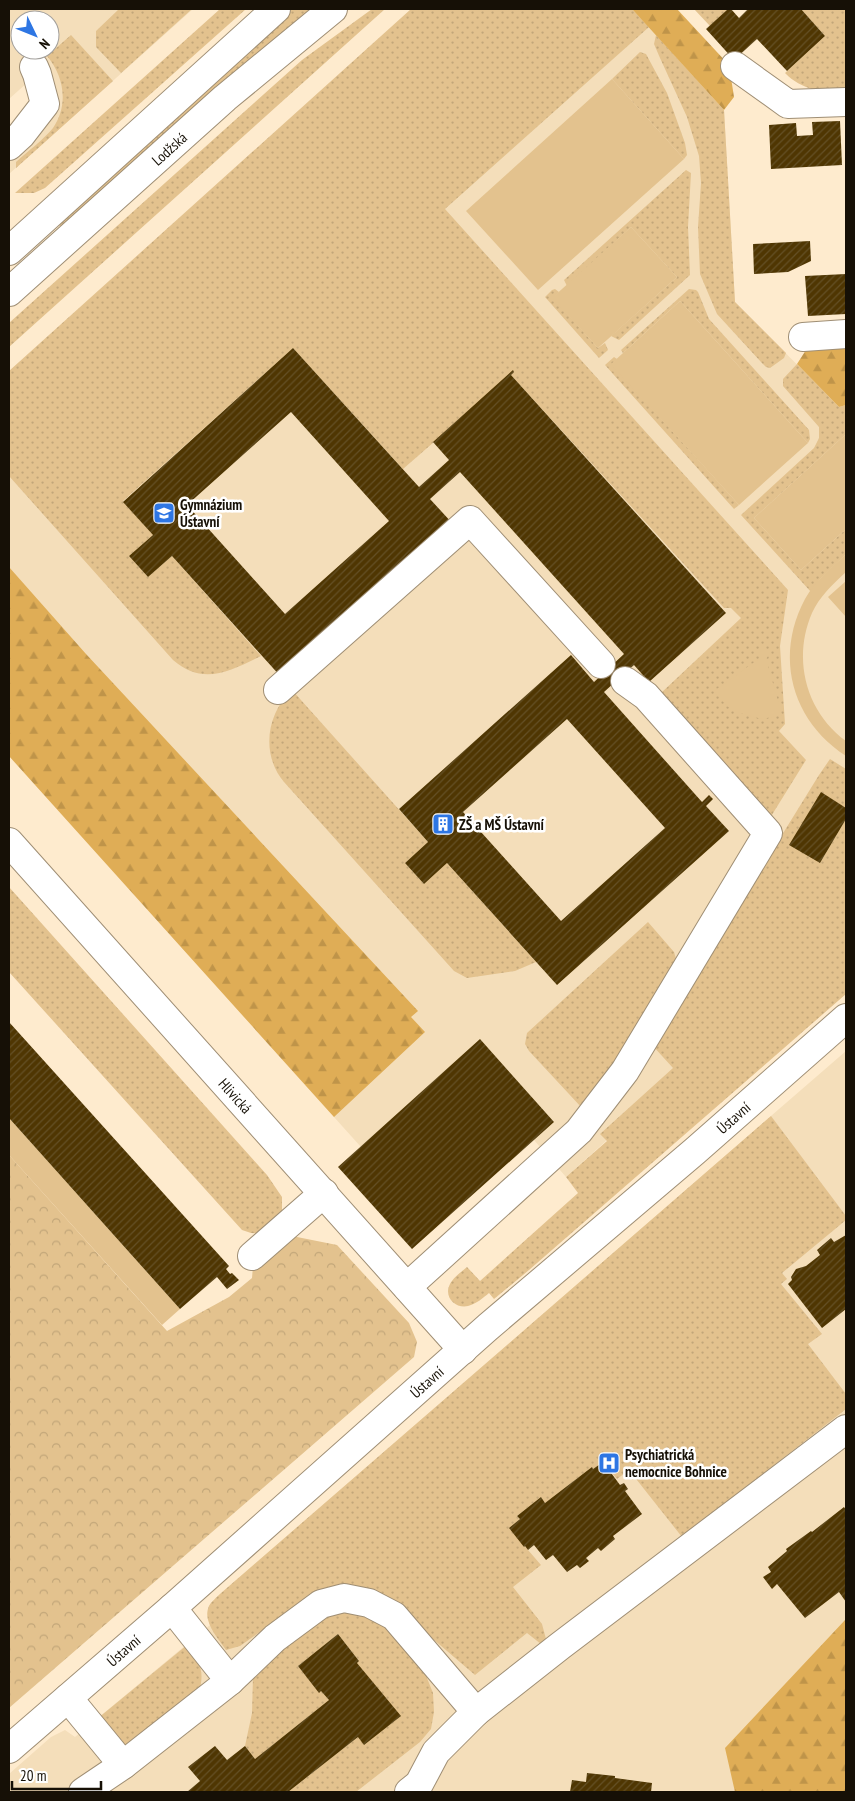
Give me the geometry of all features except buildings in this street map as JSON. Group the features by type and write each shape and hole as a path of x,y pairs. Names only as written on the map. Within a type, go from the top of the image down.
{"street":[{"name":"Lodžská","path":"14,235 276,9"},
{"name":"Lodžská","path":"9,292 225,98 333,9"},
{"path":"735,66 788,104 846,102"},
{"path":"9,146 21,135 45,104 34,67"},
{"path":"14,235 46,258"},
{"path":"803,337 846,334"},
{"path":"278,690 470,520 601,664"},
{"path":"407,1287 579,1131 625,1070 768,833 646,696 625,681"},
{"name":"Hlivická","path":"9,842 463,1350"},
{"name":"Ústavní","path":"9,1749 172,1608 463,1350 695,1151 846,1018"},
{"path":"252,1256 324,1193"},
{"path":"416,1790 436,1752 476,1712 846,1429"},
{"path":"83,1792 123,1765 230,1681 275,1638 321,1604 344,1598 369,1603 394,1616 476,1712"},
{"path":"172,1608 230,1681"},
{"path":"68,1698 123,1765"}],"shaded area":[{"path":"9,9 193,9 9,174 9,127 29,107 33,94 28,82 9,99"},
{"path":"632,9 724,110 735,302 839,407 846,405 846,925 566,1177 534,1140 554,1122 480,1040 361,1147 9,756 9,396 423,23"},
{"name":"Psychiatrická nemocnice Bohnice","path":"846,1051 846,1792 9,1792 9,1774 51,1737 65,1730 75,1737 210,1625 207,1617 209,1606 220,1594"}],"green space":[{"path":"119,9 192,9 121,73 96,47 96,31"},
{"path":"220,9 246,9 45,188 34,193 15,193"},
{"path":"292,9 310,9 309,12 63,229 58,224 60,218"},
{"path":"372,9 385,9 9,347 9,323 302,60"},
{"path":"411,9 632,9 649,27 445,209 788,590 780,646 785,724 779,731 806,760 770,818 661,693 741,618 731,608 724,608 511,375 403,469 293,348 123,501 153,535 129,556 148,577 172,556 261,656 227,671 206,674 195,672 184,668 173,660 9,476 9,371"},
{"path":"632,9 677,9 729,65 734,97 724,110"},
{"path":"694,9 728,9 710,26"},
{"path":"801,9 846,9 846,97 806,87 791,79 785,73 825,36"},
{"path":"71,35 113,81 16,168 16,162 53,128 58,119 63,100 61,82 50,60 60,60 60,45"},
{"path":"656,35 724,110 735,302 786,353 784,358 770,368 761,362 717,314 700,274 698,227 701,183 699,156 687,117 654,44"},
{"path":"640,52 646,54 667,93 685,143 687,155 684,159 612,79"},
{"path":"612,79 684,159 538,290 466,211"},
{"path":"686,170 691,173 688,227 690,275 619,340 611,336 677,277 631,227 567,286 564,280"},
{"path":"631,227 677,277 598,348 552,298"},
{"path":"555,289 559,292 553,298 598,348 605,343 608,350 599,358 545,297"},
{"path":"689,289 698,292 709,319 809,430 810,439 808,443 680,301 623,353 621,350"},
{"path":"680,301 808,443 739,505 611,364"},
{"path":"846,347 846,405 839,407 797,364 806,350"},
{"path":"614,357 617,359 612,364 739,505 734,509 605,365"},
{"path":"797,364 839,407 846,405 846,434 754,518 801,570 846,529 846,554 820,579 811,592 741,515 814,448 819,438 819,427 783,386 783,379"},
{"path":"846,434 846,529 801,570 754,518"},
{"path":"846,554 846,572 827,591 812,613 803,648 803,666 812,700 832,729 846,741 846,756 827,742 812,725 801,706 794,686 790,665 791,643 796,621 805,599 818,581"},
{"path":"9,567 86,654 418,1011 411,1017 425,1032 334,1117 9,756"},
{"path":"846,581 846,617 828,597"},
{"path":"763,649 770,653 766,659 782,715 762,719 743,714 727,706 714,691 760,658 759,653"},
{"path":"292,690 428,842 405,863 424,884 447,863 536,962 515,971 467,978 454,971 284,782 272,760 270,735 277,711 283,700"},
{"path":"830,759 846,769 846,808 821,793 820,863 846,819 846,994 494,1299 489,1293 479,1301 468,1306 455,1304 449,1297 448,1289 455,1277 467,1267 480,1281 578,1193 566,1177 607,1141 600,1134 673,1068 652,1045"},
{"path":"9,887 267,1175 282,1197 282,1212 265,1234 242,1230 9,972"},
{"path":"648,922 674,952 677,962 602,1090 582,1108 529,1051 525,1044 527,1033"},
{"path":"771,1116 846,1216 846,1220 782,1273 787,1279 781,1284 822,1334 808,1344 846,1394 846,1409 682,1537 629,1470 617,1479 603,1462 593,1469 592,1467 545,1503 541,1497 517,1516 520,1519 509,1528 541,1565 513,1587 542,1624 546,1639 541,1644 527,1633 475,1675 409,1616 358,1590 333,1586 319,1590 240,1646 226,1650 209,1623 207,1612 209,1606 220,1594"},
{"path":"9,1118 180,1309 162,1325 9,1155"},
{"path":"9,1155 167,1331 229,1297 252,1278 253,1266 292,1236 337,1245 409,1323 417,1342 414,1357 9,1708"},
{"path":"337,1611 360,1614 378,1620 396,1634 425,1673 433,1693 434,1712 431,1729 420,1742 356,1792 288,1792 358,1737 400,1716 357,1663 359,1661 338,1634 298,1666 319,1692 321,1691 329,1700 255,1759 245,1746 252,1713 253,1676 257,1670 327,1616"},
{"path":"846,1619 846,1792 735,1792 725,1748"},
{"path":"187,1645 200,1667 199,1693 126,1746 117,1744 97,1719"}],"place":[{"name":"Gymnázium Ústavní","path":"164,513"},
{"name":"ZŠ a MŠ Ústavní","path":"443,824"},
{"name":"Psychiatrická nemocnice Bohnice","path":"609,1463"}]}
